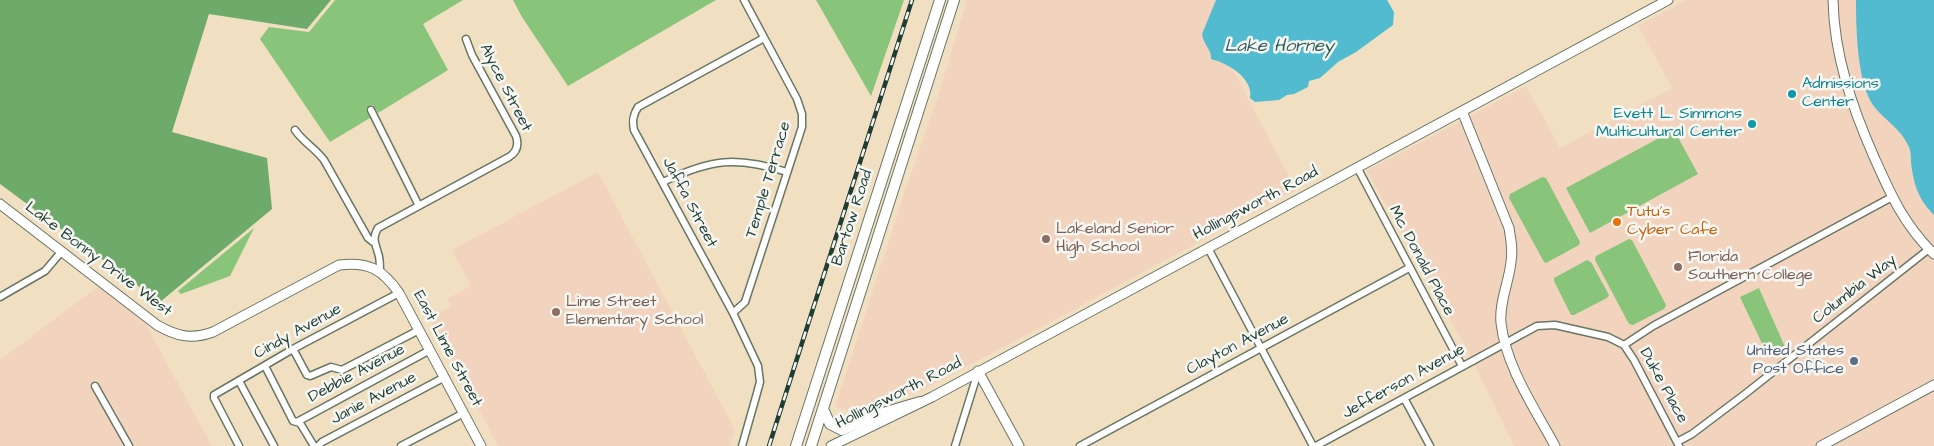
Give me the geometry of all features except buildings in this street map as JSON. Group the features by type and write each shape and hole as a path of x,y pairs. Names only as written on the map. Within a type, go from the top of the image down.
{"main road":[{"name":"Bartow Road","path":"796,446 940,0"},
{"name":"Bartow Road","path":"811,446 954,0"},
{"path":"822,410 830,424 842,430 876,415 920,402"}],"street":[{"name":"Temple Terrace","path":"733,313 744,302 802,127 802,114 798,99 744,0"},
{"name":"Hollingsworth Road","path":"831,446 920,402 1668,0"},
{"path":"1833,0 1837,42 1850,98 1862,129 1892,197 1910,227 1931,251"},
{"name":"Jaffa Street","path":"742,446 760,382 758,366 754,354 733,313 634,130 633,114 638,107 764,38"},
{"name":"Alyce Street","path":"420,206 509,157 517,149 518,142 516,136 472,55 466,39"},
{"path":"371,110 420,206 378,228 373,242"},
{"path":"1462,111 1510,228 1513,246 1501,323 1511,362 1555,446"},
{"path":"295,130 324,160 368,238 373,242 379,254 380,271"},
{"path":"663,182 694,168 725,161 761,164 787,172"},
{"name":"Mc Donald Place","path":"1357,167 1462,366"},
{"path":"1624,345 1653,326 1892,197"},
{"name":"Lake Bonny Drive West","path":"0,204 157,325 170,333 183,337 196,337 208,334 339,265 367,266 380,271"},
{"path":"1208,248 1315,446"},
{"path":"0,297 46,271 62,251"},
{"name":"Columbia Way","path":"1678,444 1931,251"},
{"name":"Clayton Avenue","path":"1080,446 1409,268"},
{"name":"East Lime Street","path":"380,271 400,293 464,412 478,445"},
{"name":"Cindy Avenue","path":"239,446 214,395 293,349 400,293"},
{"name":"Duke Place","path":"1506,343 1537,326 1555,324 1608,337 1624,345 1634,360 1678,444"},
{"path":"293,349 307,375 310,376 331,366 342,370 419,330"},
{"name":"Jefferson Avenue","path":"1315,446 1506,343"},
{"name":"Debbie Avenue","path":"297,422 430,350"},
{"path":"265,366 293,421 300,423 314,446"},
{"path":"955,446 978,371"},
{"path":"978,371 1020,446"},
{"name":"Janie Avenue","path":"318,446 322,442 444,377"},
{"path":"239,381 274,446"},
{"path":"1821,446 1934,385"},
{"path":"95,386 129,446"},
{"path":"1404,398 1430,446"},
{"path":"401,446 464,412"}],"shaded area":[{"name":"Lakeland Senior High School","path":"967,0 1233,0 1229,62 1296,190 933,385 861,415 835,407 939,93"},
{"name":"Florida Southern College","path":"1687,0 1867,0 1934,182 1934,446 1514,446 1469,353 1367,171 1526,86 1560,148 1672,88 1638,26"},
{"name":"Lime Street Elementary School","path":"598,172 735,430 730,446 498,446 430,318 451,306 447,299 471,286 452,250"},
{"path":"99,286 144,321 212,446 134,446 108,397 96,380 89,385 100,401 124,446 0,446 0,360"}],"green space":[{"path":"0,0 331,0 307,29 209,14 172,132 267,158 272,209 160,302 0,184"},
{"path":"335,0 463,0 423,24 448,70 378,113 373,105 366,109 370,118 330,142 260,39 269,27 309,32"},
{"path":"513,0 716,0 568,86 522,17"},
{"path":"816,0 904,0 871,96"},
{"path":"1674,130 1698,174 1590,233 1566,188"},
{"path":"1542,177 1546,178 1580,242 1579,245 1546,263 1509,198 1510,194"},
{"path":"254,228 230,276 181,294 178,291"},
{"path":"1629,239 1632,240 1666,305 1664,309 1633,325 1629,324 1595,260 1596,256"},
{"path":"1587,260 1591,262 1609,295 1607,298 1571,315 1554,278"},
{"path":"1759,288 1785,347 1768,356 1740,297"}],"water":[{"name":"Lake Horney","path":"1216,0 1387,0 1394,12 1393,25 1356,52 1338,62 1320,78 1309,81 1308,87 1279,100 1255,102 1250,98 1248,84 1244,78 1238,72 1211,59 1204,41 1202,34"},
{"path":"1856,0 1934,0 1934,215 1924,203 1918,191 1910,152 1905,139 1877,110 1868,95 1858,54"}],"railway":[{"path":"769,446 912,0"}],"place":[{"name":"Admissions Center","path":"1792,94"},
{"name":"Evett L. Simmons Multicultural Center","path":"1752,124"},
{"name":"Tutu's Cyber Cafe","path":"1617,222"},
{"name":"Lakeland Senior High School","path":"1046,239"},
{"name":"Florida Southern College","path":"1678,267"},
{"name":"Lime Street Elementary School","path":"556,312"},
{"name":"United States Post Office","path":"1854,361"}]}
